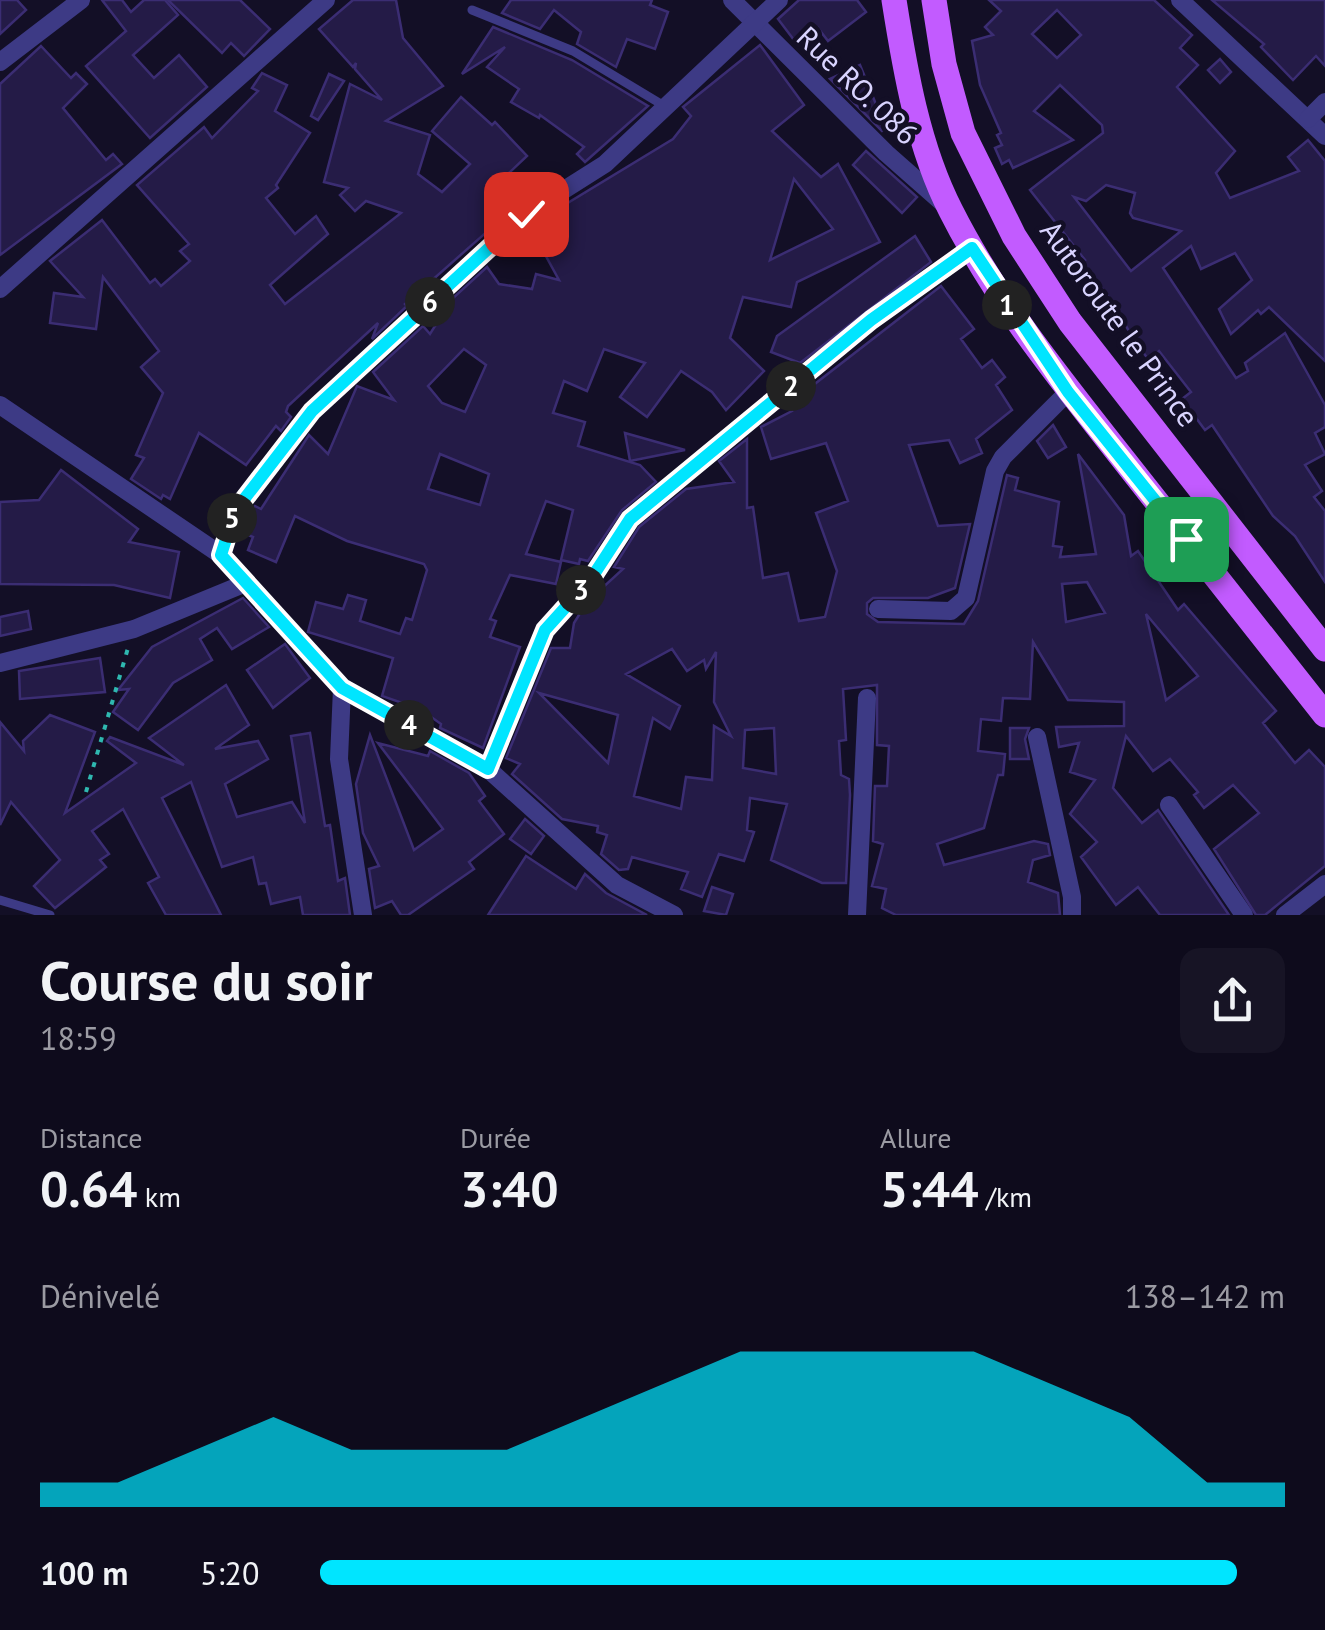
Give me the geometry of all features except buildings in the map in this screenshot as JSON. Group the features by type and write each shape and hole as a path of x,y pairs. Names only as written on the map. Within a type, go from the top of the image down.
{"main road":[{"path":"894,0 905,72 949,208 972,248 1068,392 1325,715"},
{"name":"Autoroute le Prince","path":"934,0 944,64 963,133 1014,236 1070,322 1325,649"}],"street":[{"path":"0,62 81,0"},
{"path":"0,290 326,0"},
{"name":"Rue RO. 086","path":"732,0 752,24 949,208"},
{"path":"221,555 235,511 312,411 526,214 606,164 779,0"},
{"path":"1180,0 1325,136"},
{"path":"1308,119 1325,102"},
{"path":"488,769 545,630 591,579 630,519 871,320 972,248"},
{"path":"878,608 951,611 959,607 966,598 995,471 1003,457 1068,392"},
{"path":"0,405 221,555 342,688 488,769 617,885 674,915"},
{"path":"0,663 134,629 246,582"},
{"path":"342,688 339,759 363,915"},
{"path":"857,915 867,698"},
{"path":"1038,737 1072,897 1072,915"},
{"path":"1170,804 1244,915"},
{"path":"1286,915 1325,884"}],"lane":[{"path":"472,10 574,51 666,107"},
{"path":"0,900 50,915"}],"path":[{"path":"86,792 134,629"}],"route":[{"path":"526,214 312,411 235,511 221,555 342,688 488,769 545,630 591,579 630,519 871,320 972,248 1017,322 1068,392 1186,539"}]}
